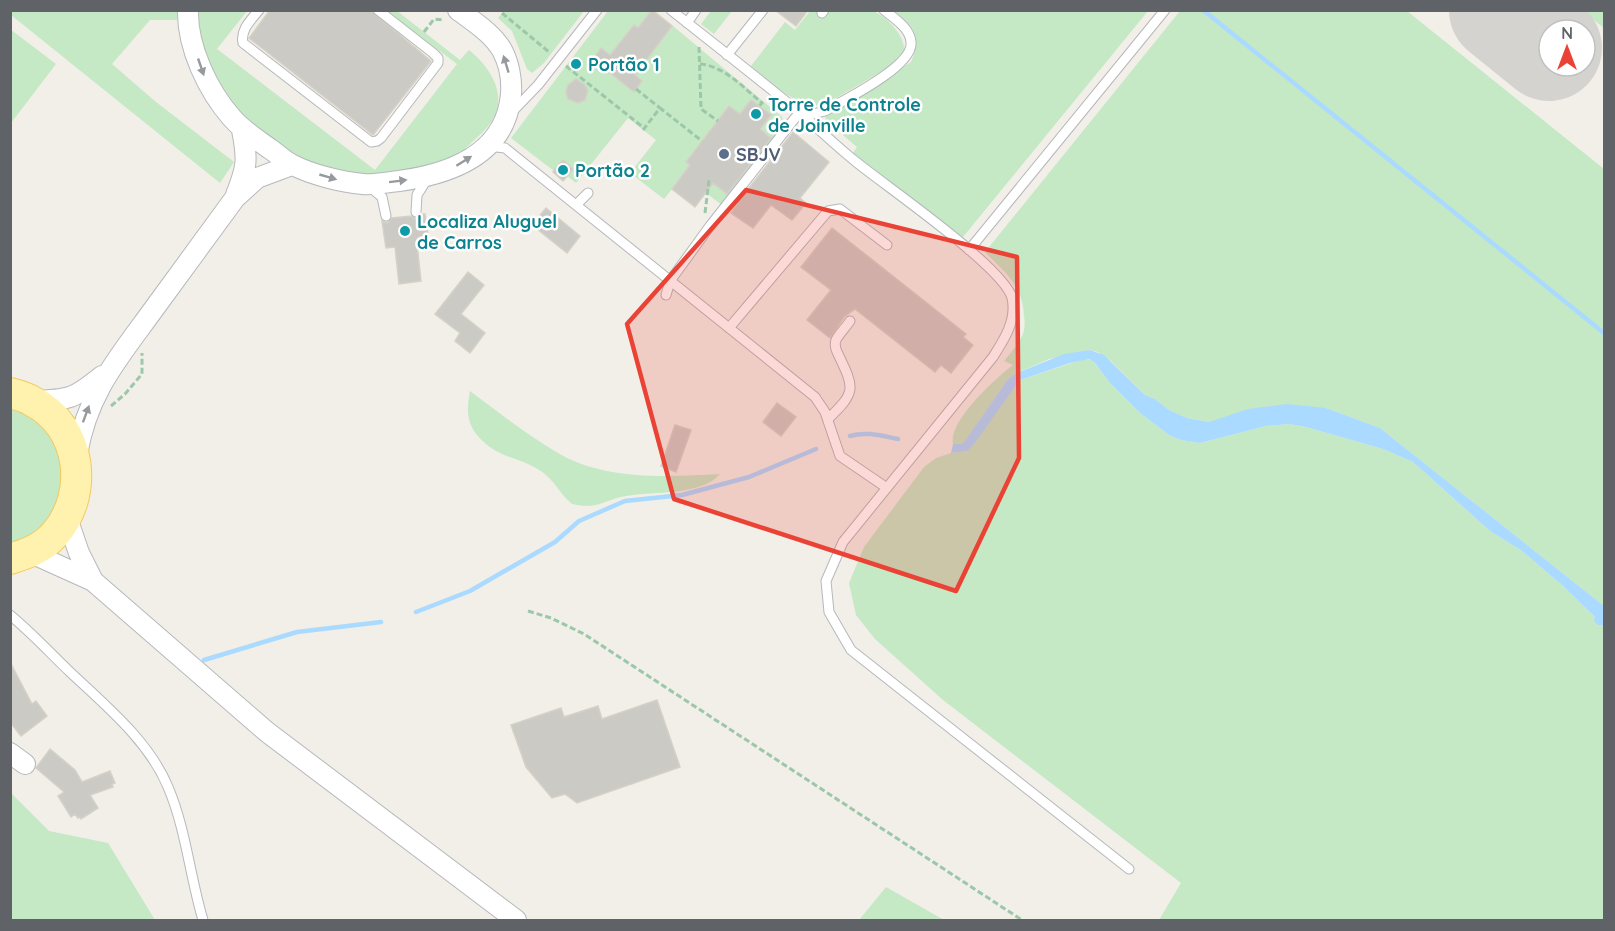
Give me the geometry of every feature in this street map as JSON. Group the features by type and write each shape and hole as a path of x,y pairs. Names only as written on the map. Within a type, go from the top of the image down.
{"main road":[{"path":"21,556 54,536 67,518 77,487 76,459 68,436 53,416 22,397"}],"street":[{"path":"188,15 202,71 210,89 242,130 292,165 328,177 365,184 430,176 451,170 500,136 510,106 512,84 504,57 488,33 454,16"},
{"path":"235,198 244,175 247,154 242,130"},
{"path":"76,459 80,431 88,408 107,373 235,198 257,178 292,165"},
{"path":"22,397 64,400 83,392 107,373"},
{"path":"67,518 78,553 93,581 267,732 516,921"},
{"path":"21,556 93,581"}],"lane":[{"path":"259,10 244,30 243,43 371,142 381,138 438,63 438,58 433,53 378,10"},
{"path":"597,10 500,136 576,205 815,397 825,411 840,456 887,488"},
{"path":"671,10 799,112 852,159 969,250 1003,281 1012,298 1007,335 993,357 843,542 826,581 829,612 851,650 1129,869"},
{"path":"687,23 696,10"},
{"path":"727,55 763,10"},
{"path":"799,112 813,114 825,111 894,69 906,59 911,42 907,32 884,10"},
{"path":"969,250 1165,10"},
{"path":"179,38 188,15"},
{"path":"666,295 670,281 799,112"},
{"path":"416,212 419,188 430,176"},
{"path":"365,184 382,197 386,216"},
{"path":"576,205 588,193"},
{"path":"729,328 828,211 840,209 887,244"},
{"path":"828,419 847,401 851,391 850,379 835,348 836,341 850,321"},
{"path":"10,615 117,717 136,737 155,763 168,786 176,811 203,921"}],"path":[{"path":"502,13 644,129 660,108"},
{"path":"434,19 454,16"},
{"path":"699,33 701,109 717,122"},
{"path":"700,64 712,66 723,72 762,103 759,106"},
{"path":"636,89 702,141"},
{"path":"709,180 705,206 710,226"},
{"path":"528,611 551,618 584,634 1022,921"}],"highlighted area":[{"path":"746,190 1017,257 1019,458 956,591 674,499 627,324"}],"green space":[{"path":"10,11 177,11 177,20 150,20 112,64 156,102 234,162 220,183 11,15"},
{"path":"199,11 247,11 217,49 375,170 457,64 387,11 397,11 460,60 469,50 476,56 494,80 498,98 497,108 485,130 462,152 448,161 423,169 385,175 332,170 285,149 249,123 230,105 209,68 202,43"},
{"path":"504,11 584,11 544,63 532,73 527,69 512,31 498,18"},
{"path":"608,11 655,11 782,117 784,126 723,206 683,175 664,199 630,173 656,140 628,118 576,183 567,176 573,169 563,161 554,171 511,138","holes":["729,106 769,136 725,192 686,162"]},
{"path":"711,11 732,11 714,34 701,24"},
{"path":"810,11 873,11 883,17 898,32 904,50 891,66 824,105 804,103 794,99 751,66 785,22 795,30"},
{"path":"894,11 1148,11 963,237 853,153 857,147 825,120 826,116 911,62 916,45 915,33 912,27"},
{"path":"1180,11 1407,11 1604,169 1604,606 1380,428 1326,408 1209,422 1187,418 1145,395 1111,361 1098,352 1090,350 1049,359 1015,374 1008,379 965,442 953,444 953,435 965,412 1013,365 1004,361 1019,341 1024,329 1023,304 1016,287 985,252"},
{"path":"1582,11 1604,11 1604,28 1597,23 1597,18 1591,18"},
{"path":"10,29 56,64 11,123 10,123"},
{"path":"1084,359 1092,360 1110,383 1140,413 1169,435 1181,440 1200,443 1266,426 1289,424 1383,449 1413,462 1490,531 1522,551 1562,585 1595,617 1598,625 1604,626 1604,920 1159,920 1181,883 943,700 875,639 856,615 849,583 864,547 924,467 936,458 967,451 1020,380"},
{"path":"470,391 542,443 572,460 592,467 634,475 720,474 702,486 689,489 626,496 589,506 572,504 551,479 539,470 494,450 477,435 468,414"},
{"path":"10,406 34,417 51,434 62,454 65,476 61,498 51,518 34,535 10,547"},
{"path":"11,793 49,831 108,843 155,920 11,920"},
{"path":"886,887 944,920 859,920"}],"water":[{"path":"1090,350 1104,355 1145,395 1187,418 1209,422 1248,409 1287,404 1326,408 1380,428 1604,606 1604,626 1598,625 1594,621 1595,617 1562,585 1522,551 1490,531 1413,462 1383,449 1289,424 1266,426 1200,443 1181,440 1169,435 1140,413 1089,359 1020,380 974,444 967,451 951,453 953,444 962,444 965,441 1008,379 1064,354"}],"building":[{"path":"270,10 370,10 431,61 373,135 249,38"},
{"path":"652,10 672,26 635,75 642,81 634,92 593,59 601,48 610,55 634,25 638,28"},
{"path":"775,10 808,10 796,26"},
{"path":"576,79 588,90 585,100 578,103 568,99 566,92 568,85"},
{"name":"SBJV","path":"751,100 771,115 760,129 771,138 727,194 713,183 695,207 672,189 690,165 686,162 729,106 740,114"},
{"path":"793,132 829,162 800,198 806,203 792,220 771,205 753,228 731,213"},
{"name":"Portão 2","path":"563,160 573,169 563,181 553,172"},
{"path":"546,208 580,236 567,253 532,225"},
{"path":"425,214 429,242 417,244 421,281 399,284 395,247 386,248 382,221 387,223 392,218 411,216 416,219"},
{"path":"832,228 966,334 963,337 973,345 951,373 941,365 935,372 855,309 844,317 830,338 807,320 831,290 801,267"},
{"path":"468,272 484,285 461,314 485,333 470,353 455,341 460,333 435,314"},
{"path":"777,403 796,417 781,436 763,422"},
{"path":"675,425 691,430 676,472 661,466"},
{"path":"10,662 32,704 36,701 47,716 21,736 10,722"},
{"path":"657,700 680,767 577,803 565,794 552,798 526,767 511,725 561,708 564,717 598,706 602,719"},
{"path":"50,749 75,770 82,782 110,771 115,783 112,784 113,787 90,795 98,808 81,819 75,814 71,817 58,796 64,792 36,768"}],"waterway":[{"path":"1203,10 1604,333"},
{"path":"850,436 868,434 898,439"},
{"path":"416,612 470,591 555,542 579,521 625,501 682,495 749,477 816,449"},
{"path":"204,660 297,632 381,622"}],"runway":[{"path":"1502,10 1537,38"}],"place":[{"name":"Portão 1","path":"576,64"},
{"name":"Torre de Controle de Joinville","path":"756,114"},
{"name":"SBJV","path":"724,154"},
{"name":"Portão 2","path":"563,170"},
{"name":"Localiza Aluguel de Carros","path":"405,231"}]}
